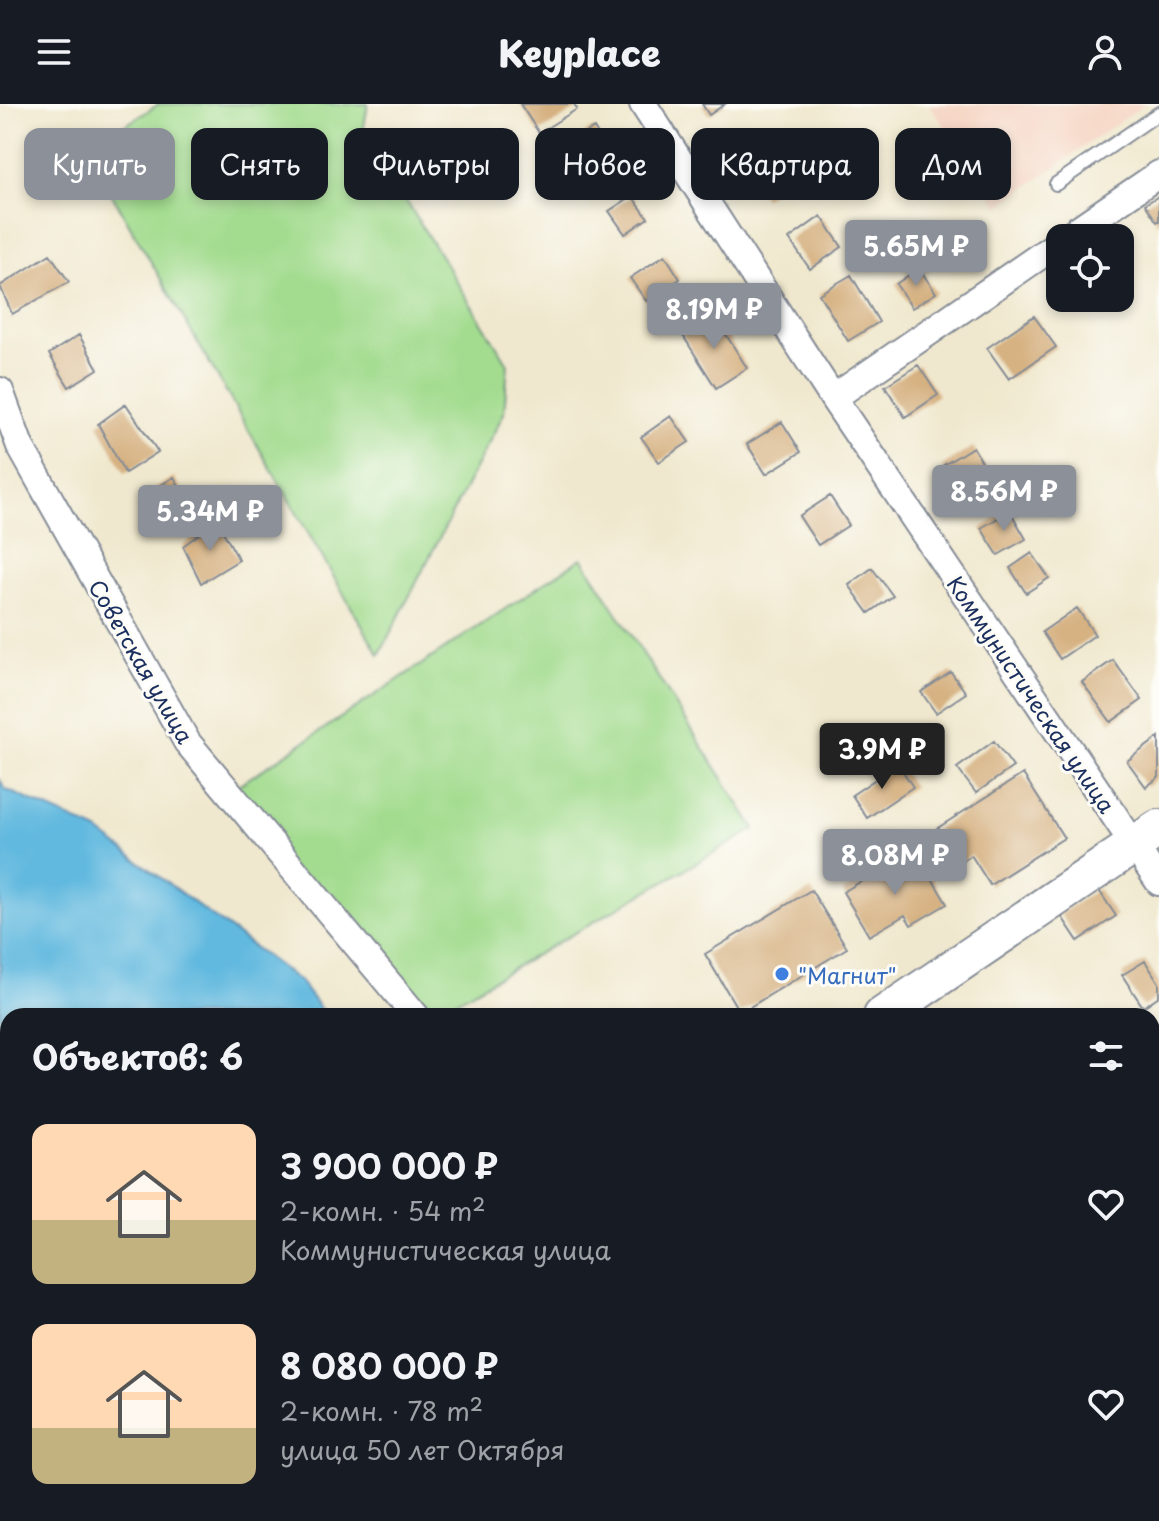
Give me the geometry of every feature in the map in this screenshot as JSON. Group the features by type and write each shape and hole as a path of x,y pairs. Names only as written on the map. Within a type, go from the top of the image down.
{"main road":[{"path":"894,1008 1146,837"}],"street":[{"name":"Коммунистическая улица","path":"647,105 833,398 1146,837 1159,882"},
{"path":"1086,224 1159,174"},
{"path":"833,398 1046,252"},
{"name":"Советская улица","path":"0,391 20,446 187,742 409,1008"}],"lane":[{"path":"1056,184 1159,113"}],"shaded area":[{"path":"929,104 1145,104 1011,198 1011,128 945,128"}],"green space":[{"path":"159,104 368,104 364,128 344,128 344,200 406,200 508,364 504,413 379,655 115,200 175,200 175,128 121,128"},
{"path":"582,558 755,829 444,1008 401,1008 224,795"}],"water":[{"path":"0,780 5,789 98,831 299,981 320,1008 0,1008"}],"building":[{"path":"520,104 574,104 577,109 547,128 536,128"},
{"path":"702,104 725,104 709,115"},
{"path":"1159,196 1159,221 1157,222 1145,204"},
{"path":"626,200 635,200 648,218 625,234 609,211"},
{"path":"821,216 842,247 810,269 789,239"},
{"path":"50,254 69,282 12,314 0,286"},
{"path":"665,255 680,279 646,301 630,278"},
{"path":"919,268 936,293 912,308 896,284"},
{"path":"851,275 879,322 848,341 819,294"},
{"path":"713,314 747,368 716,388 682,334"},
{"path":"1034,316 1056,347 1009,379 987,348"},
{"path":"79,335 98,369 69,387 49,354"},
{"path":"918,365 938,395 905,417 885,386"},
{"path":"126,404 158,452 125,473 98,424"},
{"path":"671,416 689,442 659,462 641,437"},
{"path":"782,422 801,452 766,474 747,444"},
{"path":"973,447 992,478 962,497 942,466"},
{"path":"174,477 197,516 162,533 142,497"},
{"path":"830,496 849,525 818,545 799,516"},
{"path":"1010,511 1026,539 998,555 981,528"},
{"path":"217,521 239,560 201,583 183,546"},
{"path":"1032,553 1049,578 1026,593 1010,568"},
{"path":"872,568 893,596 869,613 849,585"},
{"path":"1077,608 1095,635 1060,659 1042,632"},
{"path":"1113,660 1142,700 1111,722 1082,682"},
{"path":"951,672 966,693 936,713 921,692"},
{"path":"1159,737 1159,777 1146,787 1127,761"},
{"path":"994,741 1013,767 976,793 957,768"},
{"path":"898,764 913,787 867,818 852,795"},
{"path":"1023,774 1064,838 990,885 971,855 958,864 936,829"},
{"path":"919,857 947,904 911,925 905,915 869,936 843,892 879,871 883,878"},
{"path":"1098,889 1116,916 1078,941 1060,914"},
{"path":"811,890 847,948 748,1008 737,1008 705,954"},
{"path":"1145,961 1159,983 1159,996 1143,1007 1122,975"}],"place":[{"name":"\"Магнит\"","path":"782,974"}]}
